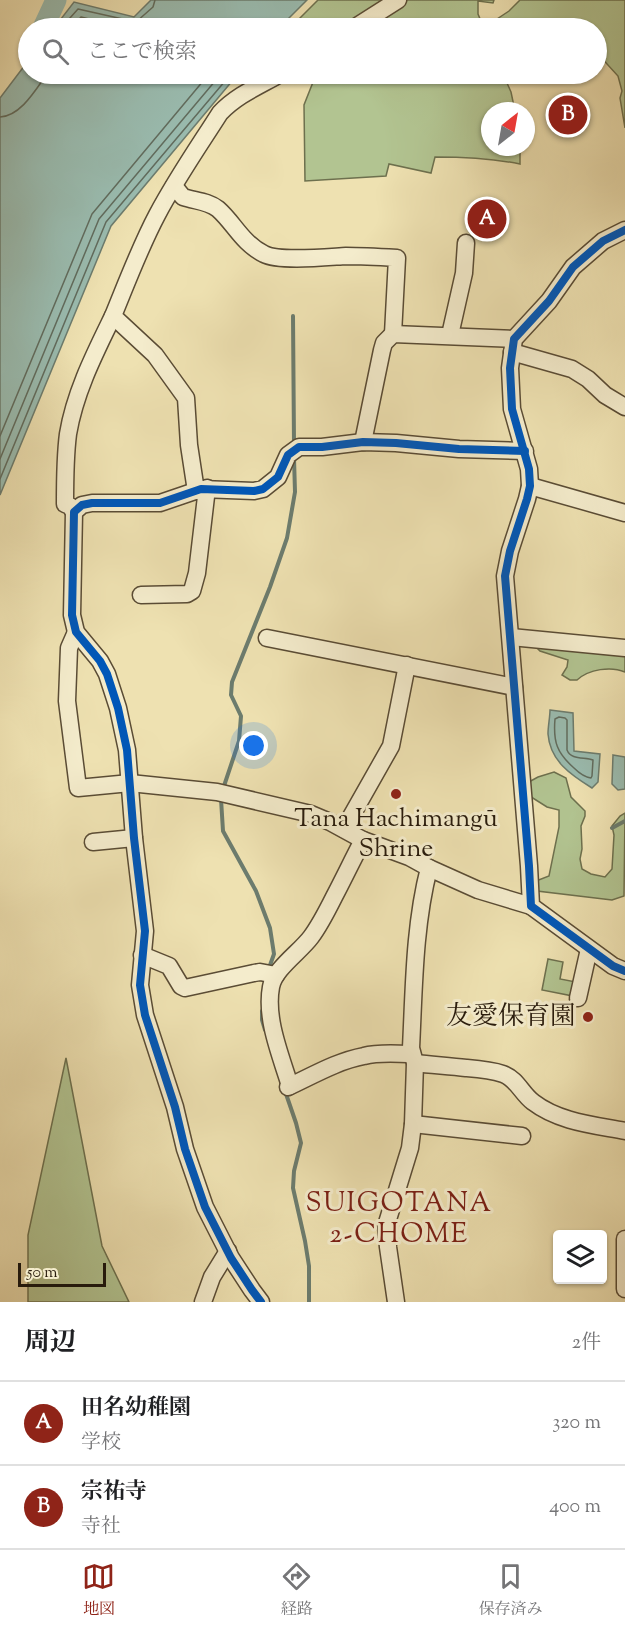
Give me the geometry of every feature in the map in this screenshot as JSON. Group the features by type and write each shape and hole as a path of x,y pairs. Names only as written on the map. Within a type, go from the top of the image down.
{"street":[{"path":"370,18 398,0"},
{"path":"261,84 239,96 220,113 151,227 88,369 76,403 65,461 65,504 70,506 74,512 72,615 76,632 100,661 107,674 118,708 127,750 145,931 140,985 145,1015 176,1107 185,1149 205,1207 228,1251 261,1302"},
{"path":"174,186 183,197 201,201 218,209 239,235 262,254 268,256 397,258 393,334 384,343 382,350 363,442"},
{"path":"531,906 505,585 506,563 530,486 530,469 512,409 510,388 513,345 573,267 603,241 625,230"},
{"path":"450,335 464,273 466,243"},
{"path":"113,316 155,355 186,398 189,445 201,489 197,573 192,591 187,594 141,594"},
{"path":"393,334 450,335 513,345 572,369 588,379 605,395 625,406"},
{"path":"74,512 82,505 92,503 160,503 201,489 254,491 263,489 278,477 294,451 322,447 363,442 525,451"},
{"path":"530,486 625,513"},
{"path":"76,632 69,648 67,700 78,788 130,783 224,794 311,814 363,840 409,857 478,890 531,906 613,966 625,971"},
{"path":"511,637 625,648"},
{"path":"267,638 514,687"},
{"path":"344,829 390,746 407,665"},
{"path":"93,842 134,838"},
{"path":"142,955 169,966 181,986 185,988 235,976 270,974 303,948 314,934 363,840"},
{"path":"396,1302 386,1226 410,1148 413,1124 411,1037 418,929 429,868"},
{"path":"578,998 589,949"},
{"path":"270,974 272,1024 289,1086 342,1062 365,1055 385,1053 505,1075 517,1083 531,1101 547,1111 587,1124 625,1131"},
{"path":"413,1124 522,1136"},
{"path":"625,1239 625,1289"},
{"path":"203,1302 212,1277 228,1251"}],"green space":[{"path":"318,0 401,0 365,18 300,18"},
{"path":"404,0 494,0 493,3 478,1 480,18 376,18"},
{"path":"520,0 625,0 625,128 620,98 622,91 618,76 607,64 607,18 498,18"},
{"path":"312,84 507,84 513,102 481,102 481,156 520,156 520,164 478,158 435,157 431,173 389,164 386,176 305,181 304,105"},
{"path":"535,646 625,655 625,672 613,669 600,670 588,673 577,680 570,680 562,675 568,660 540,651"},
{"path":"554,772 566,778 571,797 585,811 581,826 582,869 605,877 612,869 614,835 612,826 625,813 624,896 612,900 537,891 536,881 549,876 559,827 559,810 547,807 528,795 527,783"},
{"path":"548,959 563,962 560,979 576,982 573,996 542,990"},
{"path":"66,1058 102,1246 129,1302 28,1302 28,1235"}],"water":[{"path":"151,0 307,0 289,18 62,18 74,2 134,17"},
{"path":"18,74 18,84 230,84 111,226 0,495 0,98"},
{"path":"550,710 573,713 574,751 600,754 598,782 592,788 569,772 557,760 548,734"},
{"path":"613,755 625,757 625,789 618,790 612,784"}],"waterway":[{"path":"48,18 56,0"},
{"path":"293,316 294,444"},
{"path":"223,789 239,741 241,716 231,695 232,682 287,538 295,492 294,458"},
{"path":"221,799 223,831 256,891 270,928 274,954 269,968"},
{"path":"612,828 625,821"},
{"path":"262,1011 265,1030"},
{"path":"285,1091 301,1143 294,1171 293,1188 309,1266 309,1302"}],"cycle path":[{"path":"625,230 603,241 573,267 549,301 514,339 510,368 512,409 529,469 530,486 510,551 505,576 531,906 613,966 625,971"},
{"path":"261,1302 231,1258 205,1207 145,1015 140,985 145,931 127,750 118,708 107,674 100,661 76,632 72,615 74,512 82,505 92,503 160,503 201,489 254,491 263,489 278,477 288,455 299,447 363,442 525,451"}],"place":[{"name":"宗祐寺","path":"568,115"},
{"name":"田名幼稚園","path":"487,219"},
{"name":"Tana Hachimangū Shrine","path":"396,794"},
{"name":"友愛保育園","path":"588,1017"}],"district":[{"name":"SUIGOTANA 2-CHOME","path":"399,1220"}]}
